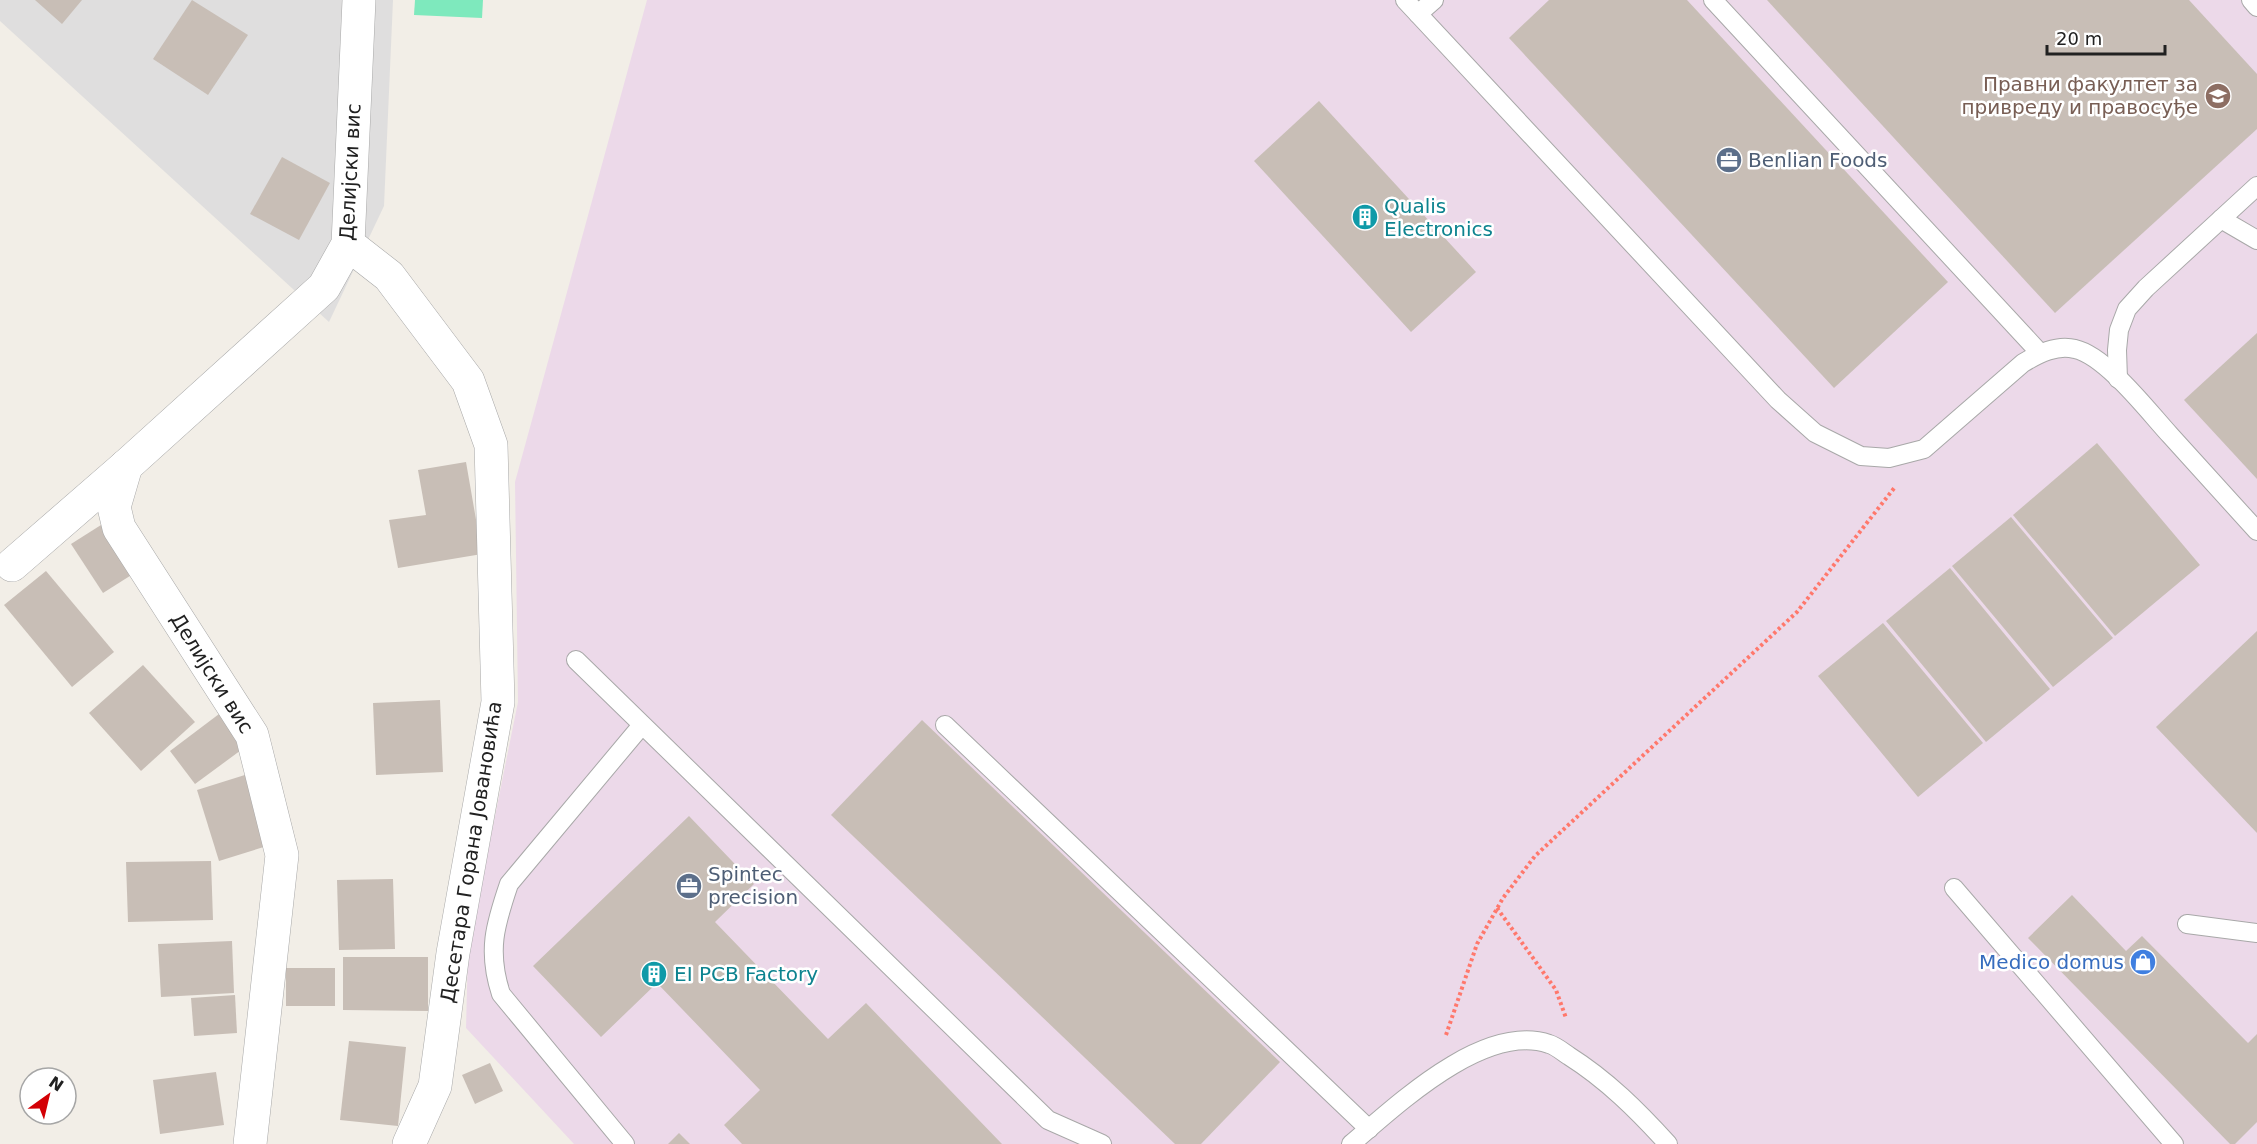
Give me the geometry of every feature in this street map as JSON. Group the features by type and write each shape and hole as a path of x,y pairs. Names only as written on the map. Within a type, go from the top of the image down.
{"street":[{"name":"Делијски вис","path":"12,565 126,466 324,287 348,244 359,0"},
{"name":"Десетара Горана Јовановића","path":"348,244 389,276 468,381 491,445 498,702 453,954 435,1086 409,1144"},
{"name":"Делијски вис","path":"126,466 114,507 119,528 252,735 282,855 250,1144"}],"lane":[{"path":"1405,0 1778,400 1815,433 1861,456 1888,458 1924,449 2023,363 2040,353 2074,348 2092,356 2118,379 2257,531"},
{"path":"1418,14 1434,0"},
{"path":"1713,0 2040,353"},
{"path":"2251,0 2257,7"},
{"path":"2118,379 2119,330 2127,309 2146,288 2257,186"},
{"path":"2221,219 2257,240"},
{"path":"576,660 1048,1120 1101,1144"},
{"path":"625,1144 501,994 493,969 494,940 509,884 642,725"},
{"path":"945,725 1369,1129"},
{"path":"1954,888 2174,1144"},
{"path":"2187,924 2257,933"},
{"path":"1351,1144 1430,1078 1478,1053 1516,1040 1550,1044 1581,1064 1632,1104 1668,1144"}],"path":[{"path":"1430,1078 1477,944 1497,908 1535,856 1797,612 1924,449"},
{"path":"1497,908 1556,990 1581,1064"}],"shaded area":[{"path":"0,0 393,0 384,206 329,322 0,21"},
{"path":"647,0 2257,0 2257,1144 574,1144 466,1028 468,950 518,702 515,482"}],"green space":[{"path":"415,0 483,0 482,18 414,15"}],"building":[{"path":"35,0 82,0 62,24"},
{"path":"192,0 248,35 208,95 153,59"},
{"name":"Benlian Foods","path":"1549,0 1687,0 1948,282 1834,388 1509,38"},
{"path":"1767,0 2189,0 2257,74 2257,129 2055,313"},
{"name":"Qualis Electronics","path":"1319,101 1476,272 1411,332 1254,161"},
{"path":"282,157 330,183 299,240 250,214"},
{"path":"2257,333 2257,479 2184,400"},
{"path":"2097,443 2200,565 2115,636 2013,515"},
{"path":"466,462 482,554 398,568 389,520 426,515 418,470"},
{"path":"2011,517 2113,638 2053,687 1952,566"},
{"path":"101,525 133,574 103,593 71,544"},
{"path":"1950,568 2050,689 1986,742 1886,621"},
{"path":"46,571 114,652 72,687 4,605"},
{"path":"1883,623 1983,743 1918,797 1818,676"},
{"path":"2257,631 2257,833 2156,727"},
{"path":"143,665 195,722 141,771 89,713"},
{"path":"440,700 443,772 376,775 373,703"},
{"path":"227,708 252,742 195,784 170,751"},
{"path":"922,720 1280,1062 1201,1144 1175,1144 831,815"},
{"path":"248,774 270,845 219,861 197,790"},
{"name":"EI PCB Factory","path":"689,816 754,884 715,922 828,1039 866,1003 1002,1144 742,1144 724,1125 760,1090 657,983 601,1037 533,966"},
{"path":"211,861 213,920 128,922 126,862"},
{"path":"393,879 395,949 339,950 337,880"},
{"path":"2072,895 2126,951 2142,936 2248,1043 2257,1034 2257,1122 2235,1144 2230,1144 2028,938"},
{"path":"232,941 234,993 161,997 158,944"},
{"path":"343,957 428,957 428,1011 343,1010"},
{"path":"286,968 335,968 335,1006 286,1006"},
{"path":"235,995 237,1033 194,1036 191,998"},
{"path":"349,1041 406,1047 398,1126 340,1120"},
{"path":"490,1063 503,1091 475,1104 462,1075"},
{"path":"216,1072 224,1125 160,1134 153,1080"},
{"path":"679,1133 690,1144 668,1144"}],"place":[{"name":"Правни факултет за привреду и правосуђе","path":"2218,96"},
{"name":"Benlian Foods","path":"1729,160"},
{"name":"Qualis Electronics","path":"1365,217"},
{"name":"Spintec precision","path":"689,886"},
{"name":"Medico domus","path":"2143,962"},
{"name":"EI PCB Factory","path":"654,974"}]}
